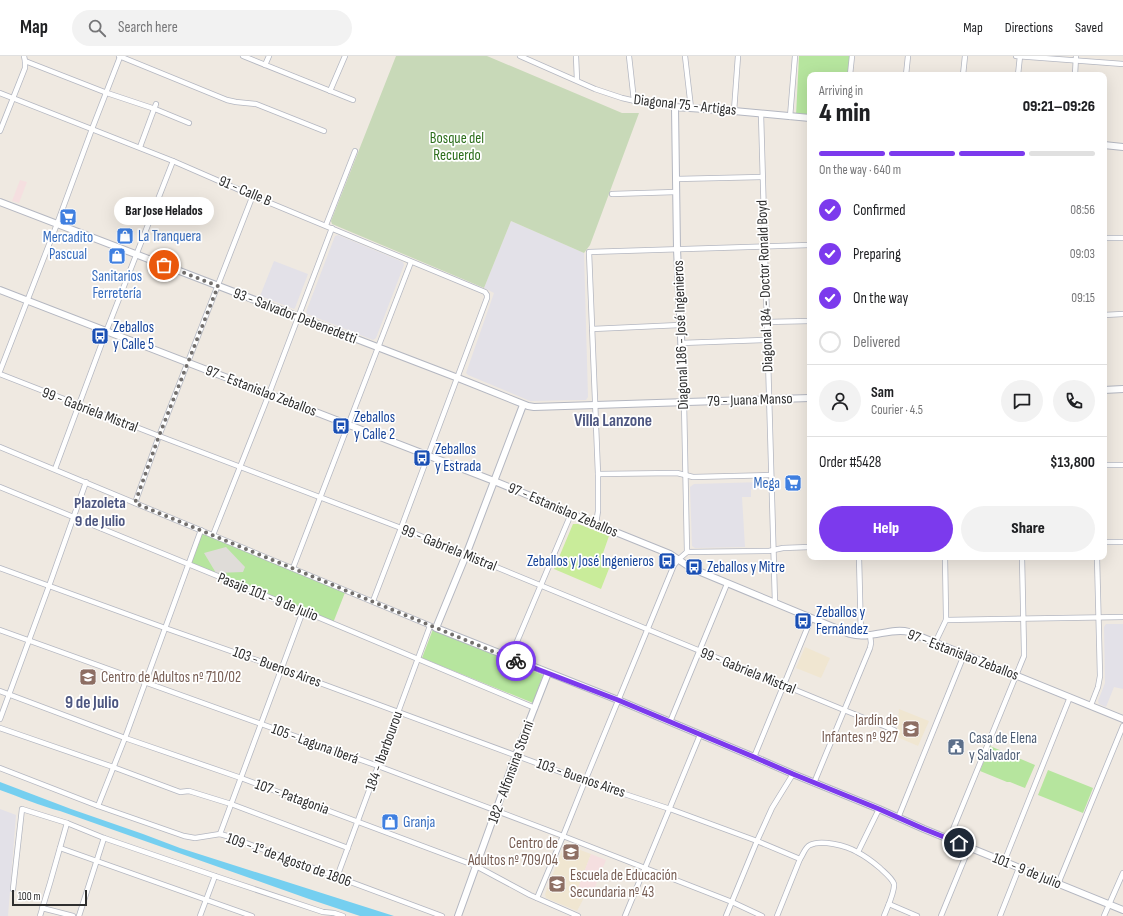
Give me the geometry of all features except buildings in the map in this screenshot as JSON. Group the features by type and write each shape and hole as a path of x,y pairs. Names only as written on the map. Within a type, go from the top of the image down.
{"street":[{"path":"0,371 120,56 227,100 256,104 324,131"},
{"path":"243,56 352,100"},
{"path":"265,65 269,56"},
{"path":"330,92 345,56"},
{"name":"Diagonal 75 - Artigas","path":"520,56 595,89 634,101 675,107 807,118"},
{"path":"576,56 577,80"},
{"path":"629,56 634,101"},
{"path":"685,56 691,108"},
{"path":"734,111 738,56"},
{"path":"790,117 794,56"},
{"path":"850,72 852,56"},
{"path":"906,72 908,56"},
{"path":"963,72 965,56"},
{"path":"1016,56 1076,59 1123,64"},
{"path":"1018,72 1020,56"},
{"path":"0,131 24,68 25,59 106,93 156,106 189,122"},
{"path":"1075,72 1076,59"},
{"name":"91 - Calle B","path":"0,93 140,147 485,292 487,298 458,378"},
{"path":"140,147 156,106"},
{"name":"Diagonal 186 - José Ingenieros","path":"675,107 677,249 684,402 687,552"},
{"name":"Diagonal 184 - Doctor Ronald Boyd","path":"761,114 775,603"},
{"path":"1107,145 1123,147"},
{"path":"326,225 355,150"},
{"path":"55,469 106,332 173,161"},
{"path":"676,179 762,177"},
{"path":"612,194 676,192"},
{"path":"135,503 159,436 253,195"},
{"name":"93 - Salvador Debenedetti","path":"0,202 458,378 523,405"},
{"path":"213,535 269,394 332,228"},
{"path":"1107,238 1123,238"},
{"path":"596,524 598,511 598,474 589,252 807,245"},
{"path":"293,568 411,262"},
{"name":"97 - Estanislao Zeballos","path":"0,290 494,481 670,554 691,568 727,584 850,634 861,636 904,631 1123,719"},
{"path":"1107,315 1123,314"},
{"path":"766,322 807,321"},
{"path":"592,328 680,325"},
{"path":"681,343 767,340"},
{"name":"99 - Gabriela Mistral","path":"0,374 79,406 401,528 894,730"},
{"path":"373,601 458,378"},
{"path":"1107,390 1123,389"},
{"name":"79 - Juana Manso","path":"523,405 534,407 807,398"},
{"name":"184 - Ibarbourou","path":"337,877 418,658 466,555 523,405"},
{"name":"101 - 9 de Julio","path":"0,446 433,627 618,700 969,848 1123,910"},
{"path":"1107,465 1123,465"},
{"path":"598,474 677,472 693,477 771,475"},
{"path":"0,719 86,482"},
{"name":"Pasaje 101 - 9 de Julio","path":"0,487 418,658 535,708"},
{"path":"510,658 571,514"},
{"path":"98,806 125,738 201,530"},
{"path":"1107,542 1123,542"},
{"path":"537,898 674,565 687,552 766,552 783,548 807,547"},
{"path":"859,560 861,636"},
{"path":"935,643 946,620 945,560"},
{"path":"949,839 1024,652 1022,560"},
{"path":"1091,705 1098,687 1100,676 1096,560"},
{"name":"103 - Buenos Aires","path":"0,568 282,669 585,781 670,809 757,841 800,860"},
{"path":"670,722 727,584"},
{"path":"220,834 303,611"},
{"path":"946,620 1123,617"},
{"path":"754,757 811,619"},
{"name":"105 - Laguna Iberá","path":"0,630 378,766 645,868 732,902 762,916"},
{"path":"814,783 870,648 870,635"},
{"path":"898,818 964,655"},
{"name":"182 - Alfonsina Storni","path":"458,916 516,755 548,673"},
{"name":"107 - Patagonia","path":"0,691 125,738 241,778 476,866 537,898 578,916"},
{"path":"1004,862 1070,697"},
{"path":"1058,884 1123,726"},
{"path":"0,728 180,792 189,790 231,804 348,848"},
{"path":"625,916 700,735"},
{"name":"109 - 1° de Agosto de 1806","path":"0,768 98,806 184,836 195,838 220,834 442,916"},
{"path":"726,916 775,802 793,774"},
{"path":"13,889 22,809 66,823 104,838 322,914 334,913 343,916"},
{"path":"858,852 879,809"},
{"path":"40,916 66,823"},
{"path":"79,916 104,838"},
{"path":"777,916 807,846 820,842 841,846 858,852 884,872 894,884 884,916"},
{"path":"60,848 252,916"},
{"path":"941,916 969,848"},
{"path":"1000,916 1019,868"},
{"path":"1104,916 1123,873"},
{"path":"200,916 215,876"},
{"path":"889,904 917,916"},
{"path":"42,908 73,916"}],"shaded area":[{"path":"20,180 27,182 19,203 12,201"},
{"path":"511,221 584,253 588,397 586,400 530,401 466,373 494,293 484,288"},
{"path":"338,235 403,262 404,265 376,338 373,340 307,314 306,312 335,236"},
{"path":"274,261 308,274 294,309 260,296"},
{"path":"763,482 765,484 765,489 751,489 751,497 742,497 745,547 695,548 692,546 690,487 694,484"},
{"path":"226,547 245,567 243,572 216,573 204,553"},
{"path":"1106,624 1123,624 1123,689 1114,687 1106,707 1099,704 1098,701 1105,683 1104,627"},
{"path":"805,647 830,658 821,678 796,668"},
{"name":"Jardín de Infantes nº 927","path":"899,709 929,721 918,746 897,737"},
{"path":"0,809 16,815 8,916 0,916"},
{"path":"567,845 591,854 578,888 587,892 577,911 546,898 545,894 564,846"},
{"path":"591,854 606,860 592,894 578,888"}],"green space":[{"name":"Bosque del Recuerdo","path":"396,56 487,56 622,113 639,113 590,245 584,253 511,221 484,288 332,224 331,221"},
{"path":"799,56 850,56 848,72 807,72 807,117 796,116"},
{"path":"573,524 578,524 609,536 602,556 612,561 601,589 554,569"},
{"path":"201,530 346,590 333,623 188,564"},
{"path":"433,629 543,675 533,703 422,658"},
{"path":"990,746 1035,765 1025,788 980,771"},
{"path":"1048,770 1093,788 1083,813 1038,795"}],"water":[{"path":"0,782 180,848 394,916 360,916 309,899 0,790"}],"way so far":[{"path":"164,265 218,286 159,436 135,503 516,661"}],"place":[{"name":"Mercadito Pascual","path":"68,217"},
{"name":"La Tranquera","path":"125,236"},
{"name":"Sanitarios Ferretería","path":"117,256"},
{"name":"Bar Jose Helados","path":"164,265"},
{"name":"Zeballos y Calle 5","path":"100,336"},
{"name":"Zeballos y Calle 2","path":"341,426"},
{"name":"Zeballos y Estrada","path":"422,458"},
{"name":"Mega","path":"793,483"},
{"name":"Zeballos y José Ingenieros","path":"667,561"},
{"name":"Zeballos y Mitre","path":"694,567"},
{"name":"Zeballos y Fernández","path":"803,621"},
{"name":"Centro de Adultos nº 710/02","path":"88,677"},
{"name":"Jardín de Infantes nº 927","path":"911,729"},
{"name":"Casa de Elena y Salvador","path":"956,747"},
{"name":"Granja","path":"390,822"},
{"name":"Centro de Adultos nº 709/04","path":"571,852"},
{"name":"Escuela de Educación Secundaria nº 43","path":"557,884"}],"district":[{"name":"Villa Lanzone","path":"613,421"},
{"name":"Plazoleta 9 de Julio","path":"100,512"},
{"name":"9 de Julio","path":"92,703"}],"route":[{"path":"516,661 618,700 959,843"}]}
